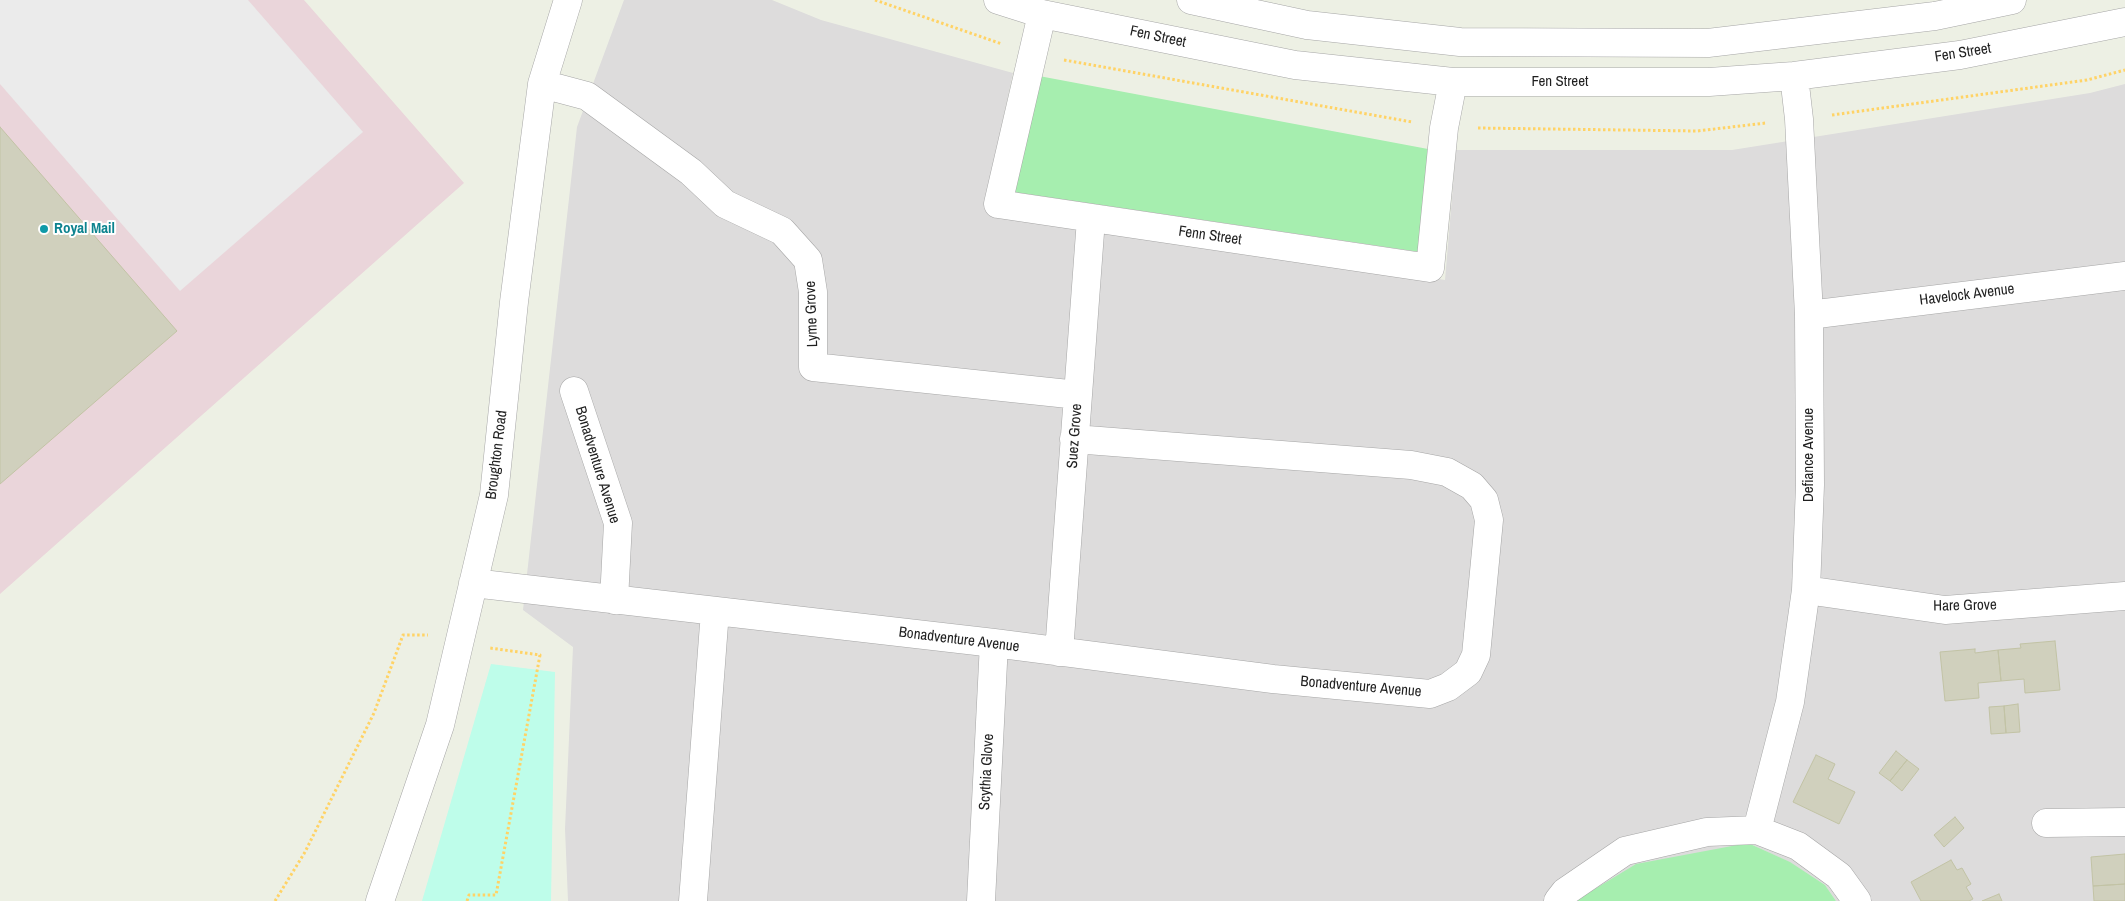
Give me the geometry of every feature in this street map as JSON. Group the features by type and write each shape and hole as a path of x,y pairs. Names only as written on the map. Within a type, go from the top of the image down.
{"street":[{"name":"Broughton Road","path":"380,901 440,725 494,495 514,302 542,84 568,0"},
{"name":"Fen Street","path":"998,0 1042,14 1295,65 1454,82 1709,82 1794,76 1960,55 2125,22"},
{"path":"1204,1 1307,25 1460,42 1708,43 1935,16 2012,0"},
{"name":"Fenn Street","path":"1042,14 998,204 1430,268 1444,128 1454,82"},
{"name":"Defiance Avenue","path":"1757,830 1790,702 1806,590 1810,485 1809,315 1799,119 1794,76"},
{"name":"Lyme Grove","path":"542,84 587,96 691,172 724,204 782,231 808,260 814,292 813,367 1078,395"},
{"name":"Suez Grove","path":"1058,652 1091,219"},
{"name":"Havelock Avenue","path":"1809,315 2125,276"},
{"name":"Bonadventure Avenue","path":"574,391 618,523 614,600"},
{"name":"Bonadventure Avenue","path":"473,583 994,643 1273,679 1430,694 1448,687 1468,672 1476,655 1489,520 1484,500 1472,486 1447,472 1411,465 1074,439"},
{"name":"Hare Grove","path":"1806,590 1945,610 2125,596"},
{"path":"693,901 715,611"},
{"name":"Scythia Glove","path":"980,901 994,643"},
{"path":"2046,823 2125,822"},
{"path":"1558,901 1564,892 1625,851 1707,832 1757,830 1798,846 1839,876 1857,901"}],"path":[{"path":"275,901 305,852 374,713 403,634 436,635"},
{"path":"467,901 469,896 496,895 540,655 481,647"}],"shaded area":[{"path":"0,0 304,0 464,183 0,594"},
{"path":"0,0 248,0 363,132 180,291 0,84"},
{"path":"624,0 772,0 821,20 1013,73 984,208 1445,280 1456,150 1732,150 2090,93 2125,84 2125,901 1836,901 1825,885 1789,862 1748,843 1575,901 568,901 565,829 573,647 523,610 577,127"},
{"path":"491,664 555,672 551,901 422,901"}],"green space":[{"path":"1039,76 1428,149 1420,252 1013,192"},
{"path":"1748,843 1790,862 1825,885 1836,901 1575,901 1636,864"}],"building":[{"name":"Royal Mail","path":"0,127 177,331 0,484"},
{"path":"2055,641 2060,690 2025,693 2024,679 2001,681 1998,650 2021,648 2020,644"},
{"path":"1975,649 1975,653 1998,650 2001,681 1978,683 1979,698 1945,701 1940,652"},
{"path":"2018,704 2020,732 2006,733 2004,706"},
{"path":"2004,706 2006,733 1991,734 1989,707"},
{"path":"1896,751 1907,760 1890,781 1879,773"},
{"path":"1816,755 1835,764 1828,779 1855,792 1839,824 1793,802"},
{"path":"1907,760 1919,769 1902,791 1890,781"},
{"path":"1955,817 1964,828 1944,847 1934,835"},
{"path":"2125,854 2125,884 2093,886 2091,857"},
{"path":"1951,860 1957,870 1962,868 1971,884 1966,887 1973,899 1969,901 1921,901 1911,882"},
{"path":"2125,884 2125,901 2094,901 2093,886"},
{"path":"1999,894 2002,901 1982,901"}],"place":[{"name":"Royal Mail","path":"44,229"}]}
